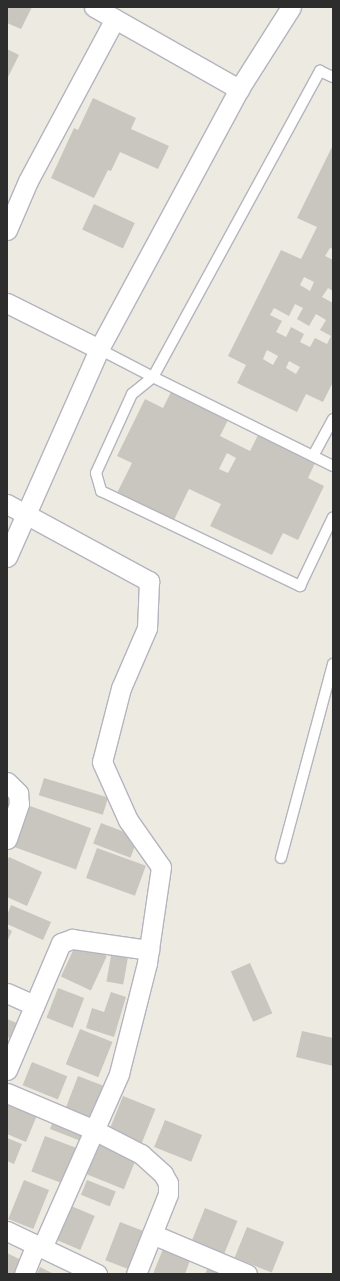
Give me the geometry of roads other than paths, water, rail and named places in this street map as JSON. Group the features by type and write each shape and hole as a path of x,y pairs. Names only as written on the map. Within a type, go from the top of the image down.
{"street":[{"path":"94,7 239,89"},
{"path":"7,557 99,349 239,89 291,7"},
{"path":"7,230 28,181 115,19"},
{"path":"7,303 99,349"},
{"path":"7,504 148,581 146,628 121,688 102,762 128,820 161,867 149,950 119,1074 39,1247 24,1274"},
{"path":"7,782 18,793 19,804 7,839"},
{"path":"7,1070 60,943 72,939 149,950"},
{"path":"7,993 34,1005"},
{"path":"7,1093 94,1130 141,1154 163,1174 168,1183 168,1194 136,1274"},
{"path":"7,1232 97,1274"},
{"path":"152,1234 248,1274"}],"lane":[{"path":"333,76 320,71 152,377 132,394 96,473 101,491 300,586 333,517"},
{"path":"99,349 152,377 333,466"},
{"path":"313,456 333,419"},
{"path":"281,858 330,685 333,664"}]}
